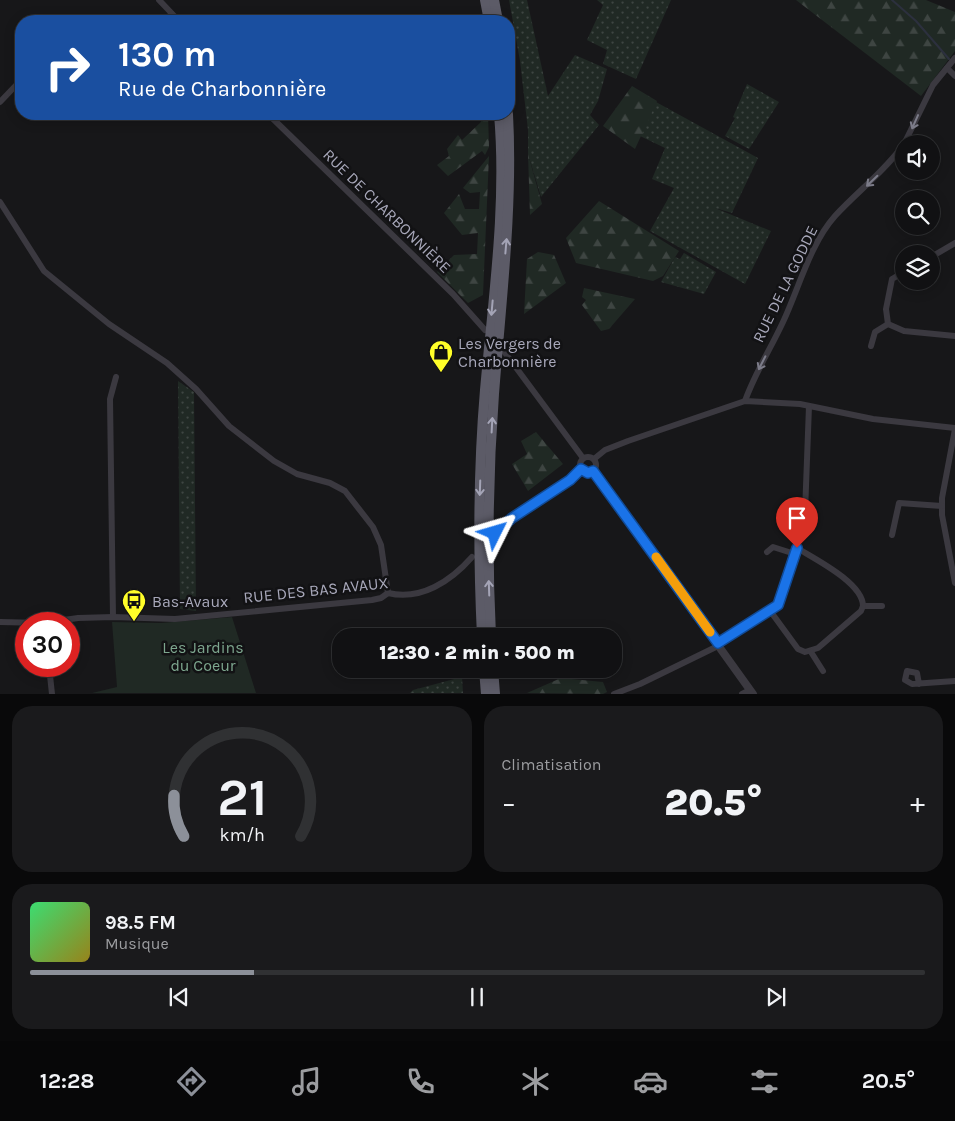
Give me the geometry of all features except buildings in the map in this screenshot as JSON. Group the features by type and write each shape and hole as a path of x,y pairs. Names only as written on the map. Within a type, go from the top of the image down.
{"highway":[{"path":"485,0 488,15"},
{"path":"494,0 497,15"},
{"path":"482,628 479,529 480,474 500,201 499,120"},
{"path":"491,628 490,465 507,237 508,120"},
{"path":"485,678 486,694"},
{"path":"494,678 495,694"}],"street":[{"path":"159,0 172,14"},
{"name":"RUE DE LA GODDE","path":"908,135 933,85 955,58"},
{"path":"947,68 955,76"},
{"path":"0,102 15,86"},
{"name":"RUE DE CHARBONNIÈRE","path":"274,120 453,294 485,330"},
{"name":"RUE DE LA GODDE","path":"746,401 751,384 782,324 824,233 835,216 886,168 895,156"},
{"path":"0,202 44,271 109,324 167,363 196,389 229,426 274,461 296,474 330,483 345,491 373,527 381,545 388,593"},
{"path":"940,252 955,243"},
{"path":"888,324 886,309 895,276"},
{"path":"888,324 904,331 955,336"},
{"path":"871,346 875,332 888,324"},
{"path":"503,350 583,458"},
{"path":"113,617 110,399 116,377"},
{"path":"594,459 605,450 628,441 746,401 782,402 873,419 955,428 942,506 947,551 955,583"},
{"path":"614,694 640,684 719,644 771,612 781,602 805,513 809,406"},
{"path":"583,458 590,457 594,459"},
{"path":"581,469 580,464 583,458"},
{"path":"581,469 588,473 593,471 596,464 594,459"},
{"path":"495,533 512,518 570,480 581,469"},
{"path":"593,471 752,692 742,694"},
{"path":"892,535 899,503 942,506"},
{"path":"767,552 773,547 796,551 843,577 860,595 863,606 861,611 811,652 804,652 798,649 771,612"},
{"name":"RUE DES BAS AVAUX","path":"80,618 175,618 372,600 381,598 388,593 400,596 415,594 440,585 459,572 472,557"},
{"path":"863,606 882,606"},
{"name":"RUE DES BAS AVAUX","path":"0,622 15,622"},
{"path":"811,652 823,672"},
{"path":"50,677 52,694"},
{"path":"918,684 955,681"}],"green space":[{"path":"509,0 527,0 548,96 575,55 607,69 598,101 590,115 599,125 541,197 528,154 528,130 515,33 515,15 512,15"},
{"path":"597,0 671,0 636,79 603,64 607,50 587,40 603,5"},
{"path":"796,0 926,0 955,12 955,51 921,96"},
{"path":"747,84 779,102 749,149 725,136 735,118 733,117"},
{"path":"632,86 657,101 635,149 603,126"},
{"path":"656,102 758,158 732,213 715,208 771,231 745,284 650,231 674,188 652,179 665,148 640,136"},
{"path":"481,120 488,120 489,147 485,155 482,151 448,176 437,165 449,156 447,149 458,135 462,140"},
{"path":"528,154 542,204 530,215"},
{"path":"489,156 483,295 468,303 437,272 454,255 477,254 478,233 462,235 444,213 459,194 465,209 479,209 480,192 470,193 463,188"},
{"path":"599,201 679,251 663,276 653,281 576,263 566,238"},
{"path":"538,252 554,255 566,283 524,314 527,259"},
{"path":"684,253 716,272 704,294 661,282 675,257 680,259"},
{"path":"584,288 635,299 609,329 601,331 582,305 586,300 582,297"},
{"path":"178,381 194,392 196,611 180,609"},
{"path":"536,432 563,464 528,491 512,464 527,454 521,441"},
{"name":"Les Jardins du Coeur","path":"232,617 256,693 92,693 117,687 112,622 161,623"},
{"path":"462,678 463,693 410,693 413,690"},
{"path":"561,678 603,682 607,692 603,694 527,693"}],"waterway":[{"path":"892,0 916,21 949,59"}],"slow traffic":[{"path":"656,557 710,632"}],"place":[{"name":"Les Vergers de Charbonnière","path":"441,373"},
{"name":"Bas-Avaux","path":"134,622"}],"route":[{"path":"495,533 512,518 570,480 581,469 588,473 593,471 718,643 771,612 781,602 797,548"}]}
